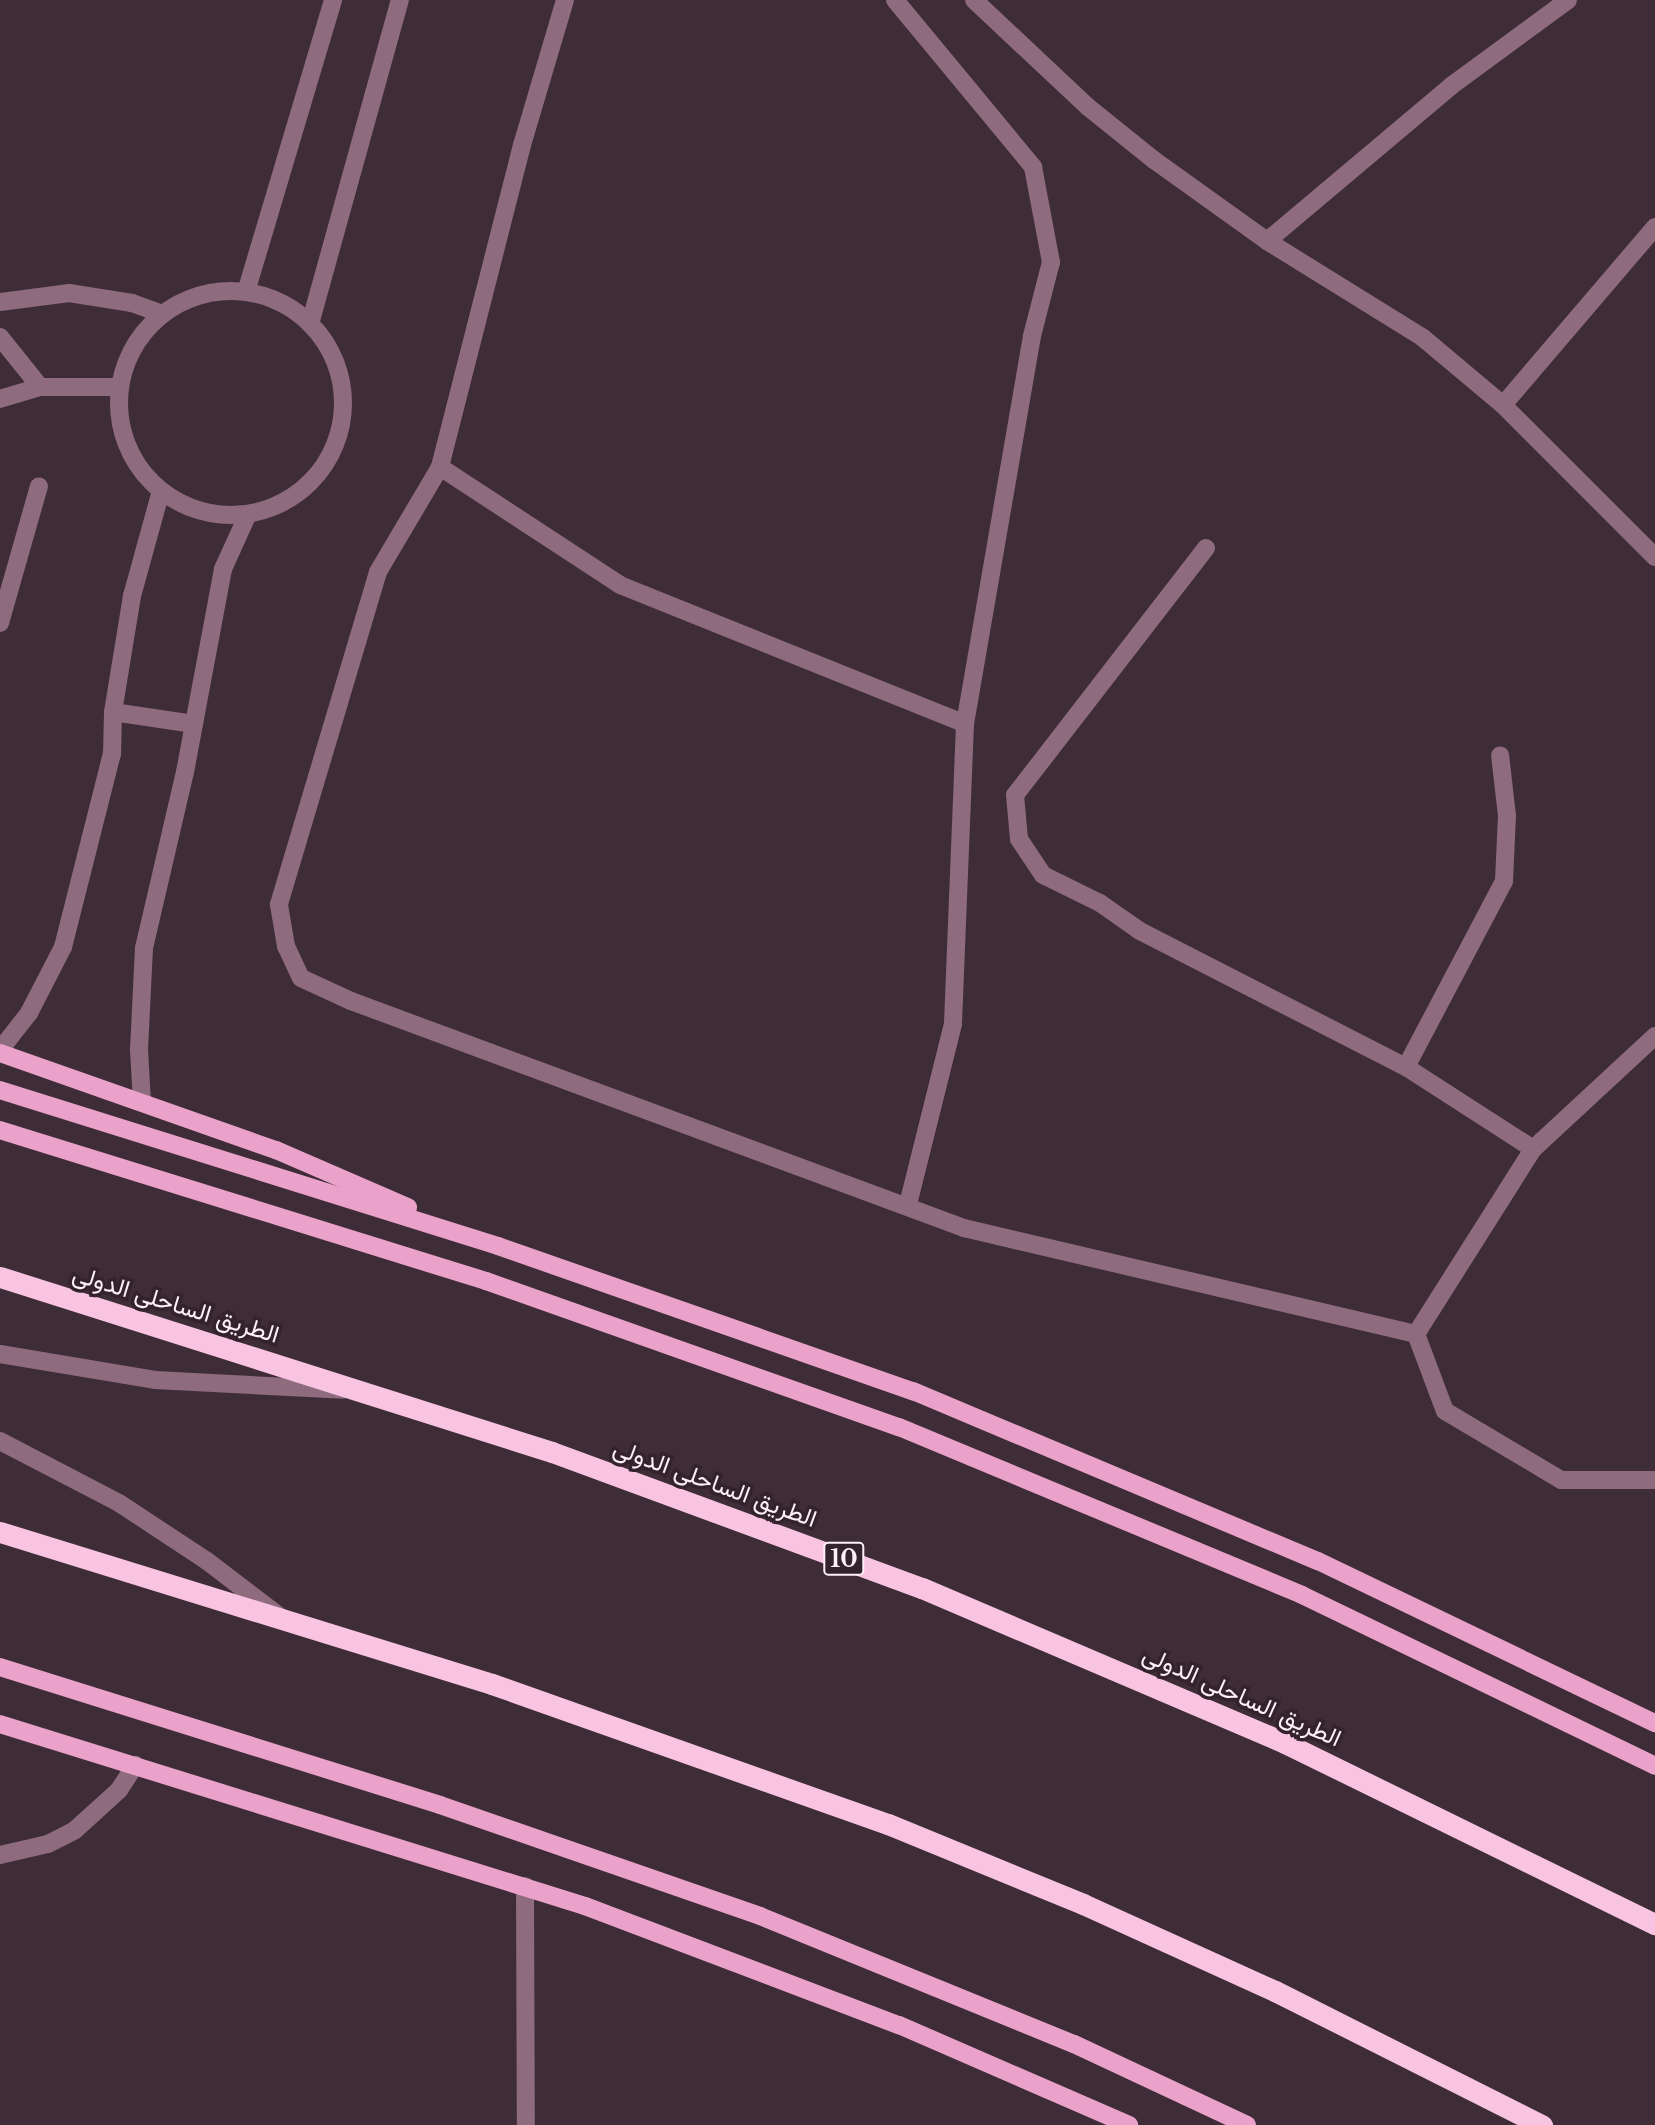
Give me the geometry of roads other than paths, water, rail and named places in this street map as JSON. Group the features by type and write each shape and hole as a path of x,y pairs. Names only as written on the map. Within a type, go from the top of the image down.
{"highway":[{"name":"الطريق الساحلى الدولى","path":"0,1277 364,1390 737,1518 1092,1658 1297,1748 1655,1924"},
{"path":"0,1532 517,1692 888,1824 1083,1904 1275,1991 1542,2125"}],"main road":[{"path":"0,1052 276,1150 498,1246"},
{"path":"0,1090 498,1246 900,1386 1116,1473 1343,1572 1655,1723"},
{"path":"0,1130 486,1281 899,1427 1102,1507 1302,1595 1655,1766"},
{"path":"0,1667 440,1805 760,1916 1050,2034 1247,2125"},
{"path":"0,1724 525,1886 754,1967 1129,2125"}],"street":[{"path":"246,292 333,0"},
{"path":"310,324 401,0"},
{"path":"565,0 522,145 440,467 379,572 279,905 286,946 301,978 351,1002 908,1205 964,1228 1416,1334"},
{"path":"895,0 1033,167 1051,262 1032,336 965,724 953,1024 908,1205"},
{"path":"974,0 1088,107 1267,241 1422,337 1503,405 1655,557"},
{"path":"1267,241 1451,86 1569,0"},
{"path":"1503,405 1655,227"},
{"path":"246,292 270,298 310,324 339,370 342,425 333,451 298,493 248,514 217,515 187,507 161,491 140,470 126,445 119,387 137,342 163,314 188,299 246,292"},
{"path":"3,295 59,293 101,296 163,314"},
{"path":"0,337 40,387"},
{"path":"0,399 40,387 119,387"},
{"path":"440,467 620,585 965,724"},
{"path":"0,623 39,486"},
{"path":"0,1052 29,1013 63,947 112,754 113,712 132,596 161,491"},
{"path":"142,1102 139,1025 144,948 194,724 223,569 248,514"},
{"path":"1206,548 1015,795 1019,839 1043,875 1100,903 1140,931 1406,1067 1533,1149"},
{"path":"113,712 194,724"},
{"path":"1406,1067 1504,881 1507,816 1500,755"},
{"path":"1416,1334 1533,1149 1653,1042"},
{"path":"1416,1334 1445,1411 1561,1480 1655,1480"},
{"path":"0,1354 155,1380 364,1390"},
{"path":"0,1441 119,1503 207,1561 291,1624"},
{"path":"0,1855 48,1844 75,1830 119,1790 135,1765"},
{"path":"525,1886 526,2125"}]}
